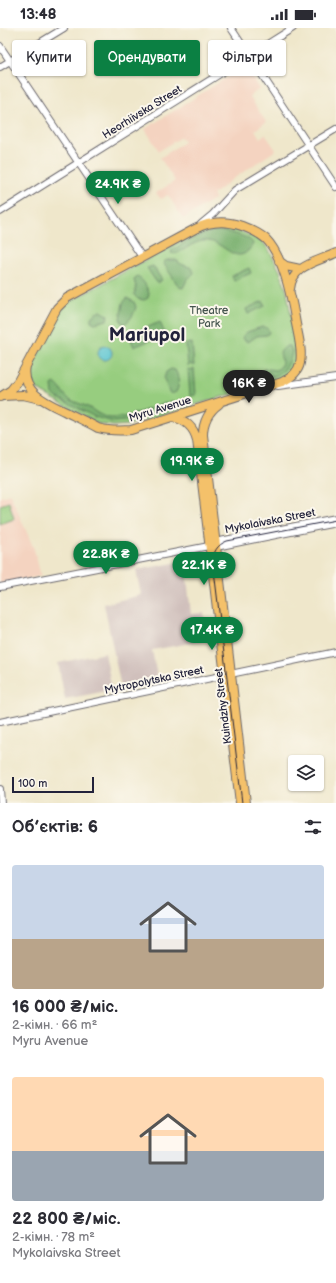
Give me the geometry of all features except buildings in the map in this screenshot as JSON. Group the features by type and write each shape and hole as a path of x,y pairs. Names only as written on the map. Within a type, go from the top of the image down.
{"main road":[{"name":"Myru Avenue","path":"231,222 243,226 266,239 272,248 290,290 299,343 300,364 293,376 282,382 224,401 131,430 119,431 98,428 42,400 23,396 2,396 14,386 57,308 67,298 195,229 209,223 231,222"},
{"path":"290,290 292,280 300,269 336,253"},
{"path":"278,260 286,266 300,269"},
{"name":"Myru Avenue","path":"26,366 25,374 29,385 33,392 42,400"},
{"name":"Kuindzhy Street","path":"224,401 216,406 209,414 203,430 213,545 228,675 240,803"},
{"name":"Kuindzhy Street","path":"173,417 180,419 189,425 197,440 213,545"},
{"name":"Kuindzhy Street","path":"228,675 246,803"}],"street":[{"path":"0,67 64,28"},
{"path":"231,28 239,40"},
{"name":"Heorhiivska Street","path":"275,40 293,28"},
{"path":"0,46 142,257"},
{"name":"Heorhiivska Street","path":"0,212 218,76"},
{"path":"263,76 336,187"},
{"path":"195,229 213,214 235,190 336,129"},
{"path":"268,387 336,378"},
{"name":"Mykolaivska Street","path":"213,545 336,518"},
{"name":"Mykolaivska Street","path":"0,587 213,545 336,523"},
{"name":"Mytropolytska Street","path":"0,722 336,652"},
{"path":"0,789 1,803"}],"shaded area":[{"path":"229,76 252,76 260,89 249,96 266,122 255,130 260,138 265,134 276,150 227,183 213,194 215,198 183,219 168,195 161,199 156,193 175,181 160,158 184,142 181,137 159,151 145,129"},
{"path":"10,494 34,549 41,576 0,584 0,497"},
{"path":"185,561 191,614 204,613 207,640 152,650 158,681 121,688 104,604 141,595 136,570"},
{"path":"105,653 112,690 65,699 58,663"}],"green space":[{"name":"Theatre Park","path":"217,227 232,228 261,240 269,250 280,271 287,292 297,350 296,364 288,375 275,381 128,425 113,426 99,424 36,388 31,380 32,366 57,315 69,302 197,232"},
{"path":"213,231 233,233 244,237 253,244 242,255 231,253 214,242 208,241 202,241 175,254 171,253 172,250 195,238"},
{"path":"167,260 176,260 181,264 192,268 194,273 187,280 183,288 179,287 164,264"},
{"path":"153,266 162,280 157,283 147,268"},
{"path":"249,268 251,273 234,281 232,276"},
{"path":"138,276 145,284 149,293 148,298 144,300 138,299 134,295 136,287 134,280"},
{"path":"127,298 134,302 136,307 128,321 123,324 120,319 123,303"},
{"path":"263,301 265,306 248,314 246,309"},
{"path":"101,311 108,315 107,320 95,323 91,321 91,317"},
{"path":"160,322 165,334 134,347 129,335"},
{"path":"262,327 268,330 269,332 267,335 257,336 248,342 242,337 247,332"},
{"path":"192,343 194,366 191,364 188,366 186,344"},
{"path":"286,346 290,346 292,351 287,366 280,374 270,377 264,376 262,372 264,368 275,370 280,367 282,362 280,352"},
{"path":"194,368 196,395 190,396 188,369 191,370"},
{"path":"171,369 175,370 177,375 178,387 176,392 171,394 164,379 166,372"},
{"path":"54,383 71,400 110,418 132,415 172,401 176,404 174,407 126,421 113,422 95,417 56,397 53,394 52,385"},
{"path":"9,502 14,519 0,524 0,505"}],"water":[{"path":"102,346 108,346 112,350 112,356 108,360 102,360 98,356 98,350"}],"tram line":[{"path":"242,803 213,562 214,555 218,547 227,541 336,520"}],"district":[{"name":"Mariupol","path":"147,335"}]}
